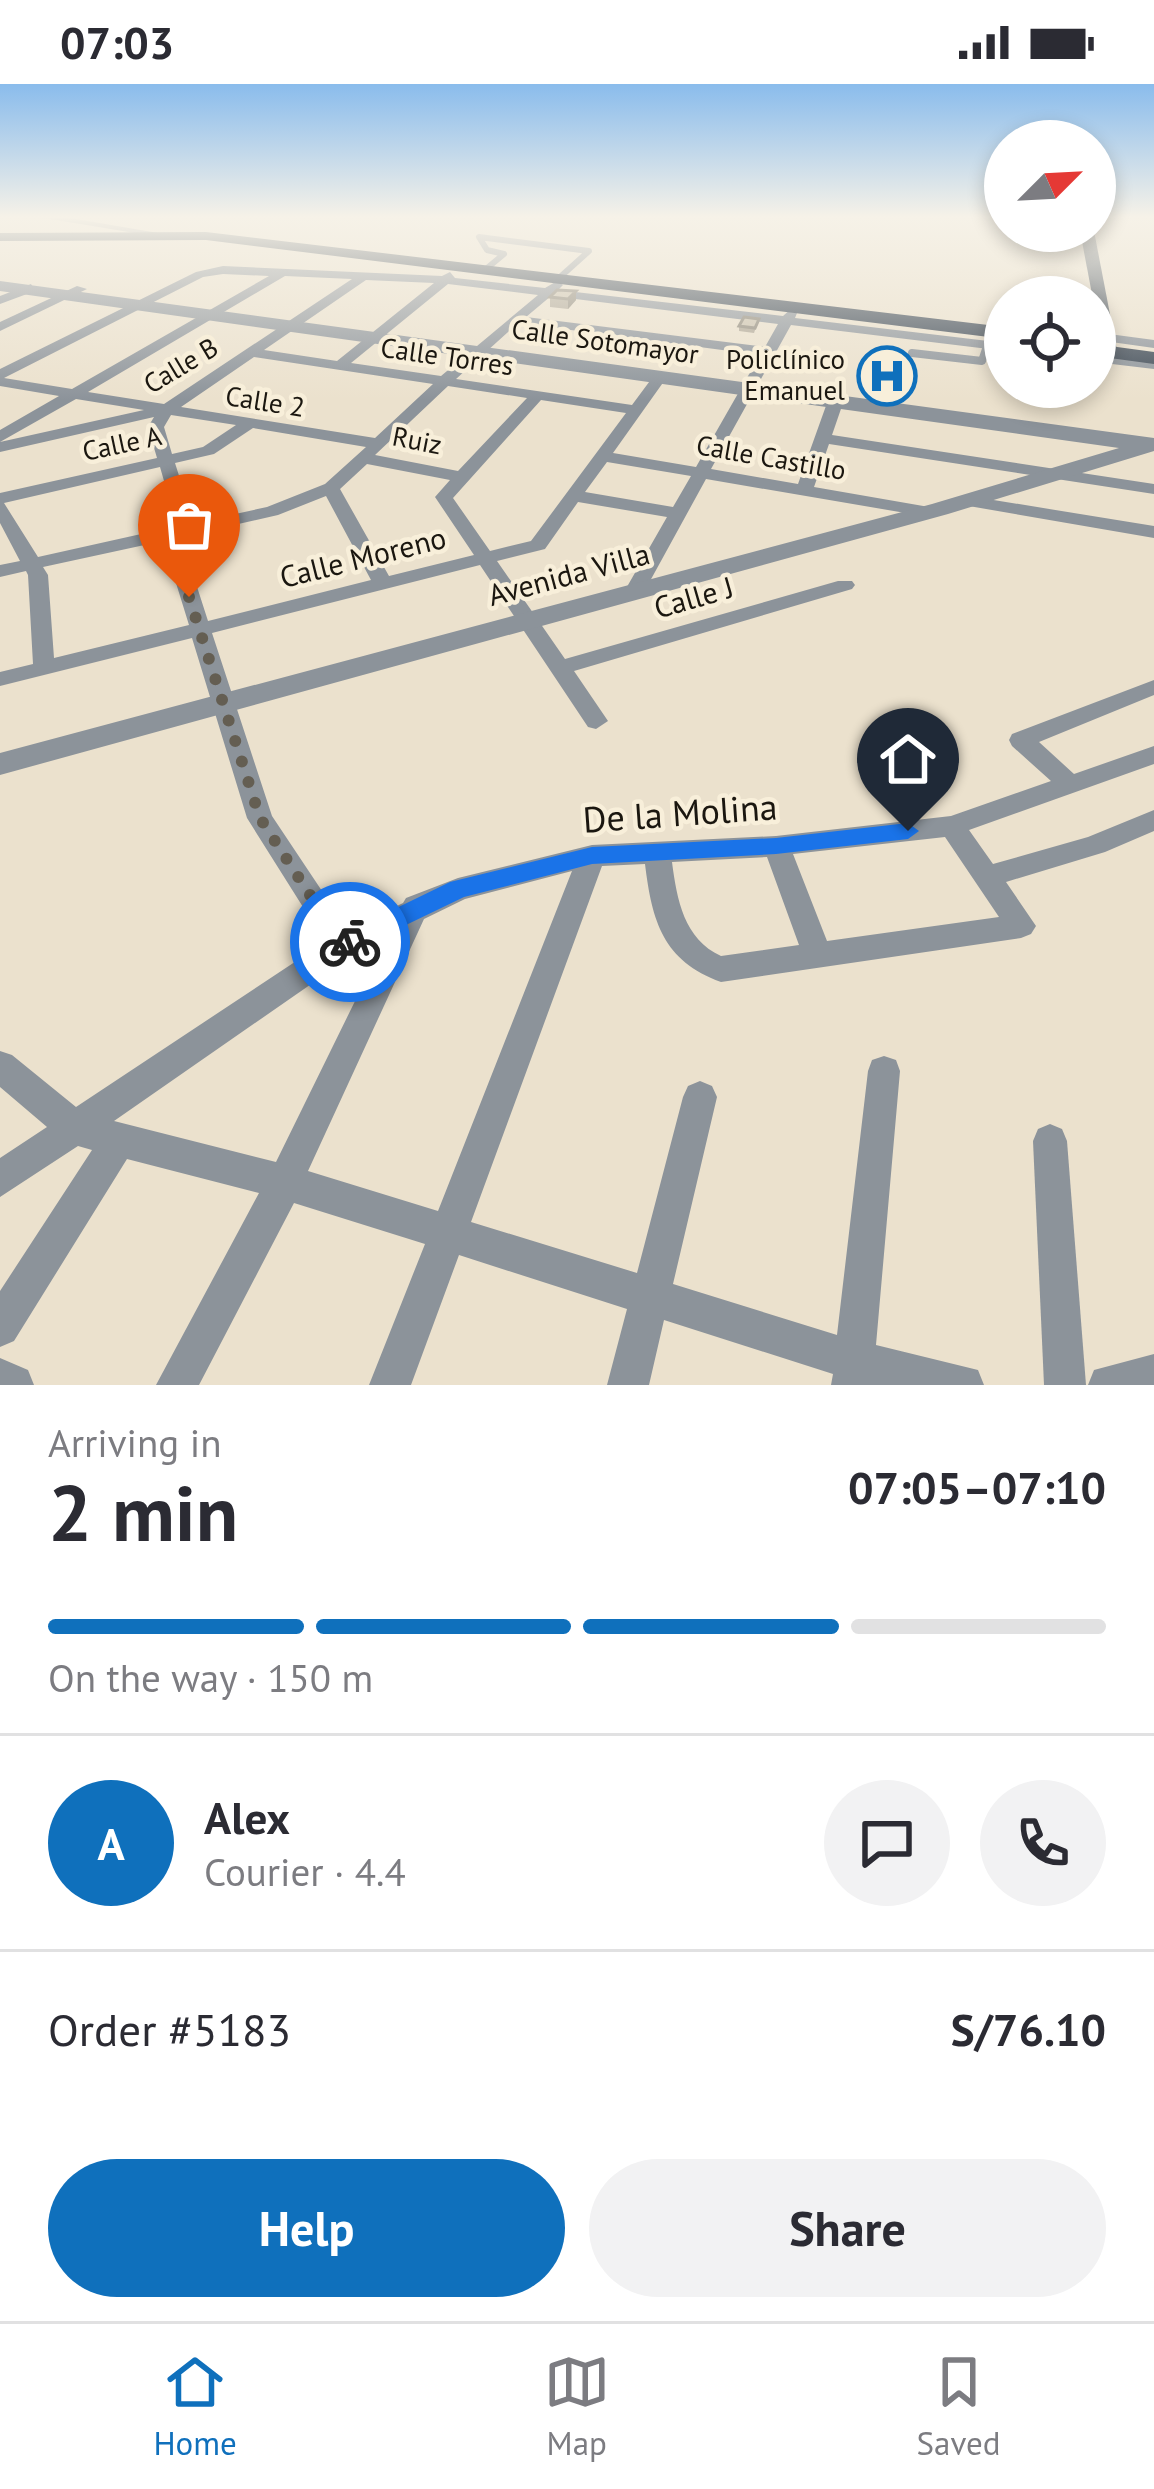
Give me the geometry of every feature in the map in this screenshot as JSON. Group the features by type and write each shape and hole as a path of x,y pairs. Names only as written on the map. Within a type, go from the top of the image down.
{"highway":[{"path":"487,279 984,338"},
{"path":"531,279 789,317 984,338"},
{"path":"1116,351 1154,355"}],"street":[{"path":"0,379 196,279"},
{"path":"0,437 272,279"},
{"name":"Calle B","path":"0,447 166,410 360,279"},
{"path":"339,366 447,279"},
{"path":"0,284 76,291"},
{"path":"0,284 76,291"},
{"path":"0,571 272,511 331,488 556,284"},
{"path":"0,300 31,287"},
{"path":"0,328 76,291"},
{"name":"Calle Sotomayor","path":"76,291 1153,445"},
{"path":"634,592 789,317"},
{"path":"514,319 769,352"},
{"name":"Calle Torres","path":"249,352 638,410"},
{"name":"Calle Moreno","path":"0,679 538,545 660,377"},
{"name":"Calle 2","path":"0,379 380,444"},
{"path":"538,395 443,497 596,721"},
{"path":"804,491 835,403"},
{"path":"166,410 156,427 198,629 220,702 260,818 343,946"},
{"name":"Calle A","path":"0,502 208,451 248,424"},
{"path":"821,438 1154,489"},
{"name":"Avenida Villa","path":"0,764 969,501 1153,445"},
{"name":"Calle Castillo","path":"604,456 929,512"},
{"name":"Ruiz","path":"364,458 460,477"},
{"path":"331,488 382,584"},
{"path":"576,496 676,512"},
{"path":"969,501 1154,532"},
{"path":"0,502 34,562 44,668"},
{"name":"Calle J","path":"560,668 845,585"},
{"path":"1071,785 1021,740 1154,687"},
{"name":"De la Molina","path":"0,1179 343,946 458,889 592,856 776,846 952,826 1154,755"},
{"path":"987,877 1095,845 1154,820"},
{"path":"657,852 661,887 680,943 703,965 721,969 1021,926 952,826"},
{"path":"776,846 817,952"},
{"path":"390,1385 592,856"},
{"path":"176,1385 286,1182 416,906"},
{"path":"0,1066 76,1129 286,1182 648,1298 853,1373 963,1385"},
{"path":"853,1373 884,1071"},
{"path":"628,1385 700,1096"},
{"path":"0,1328 118,1141"},
{"path":"1050,1141 1065,1385"},
{"path":"1109,1385 1154,1375"},
{"path":"0,1379 13,1385"}],"lane":[{"path":"556,284 561,279"},
{"path":"912,353 984,360"}],"building":[{"path":"557,290 576,291 568,299 550,297"},
{"path":"744,317 759,319 755,328 739,326"}],"way so far":[{"path":"189,597 260,818 343,946 350,942"}],"place":[{"name":"Policlínico Emanuel","path":"887,376"}],"route":[{"path":"350,942 458,889 592,856 776,846 908,831"}]}
